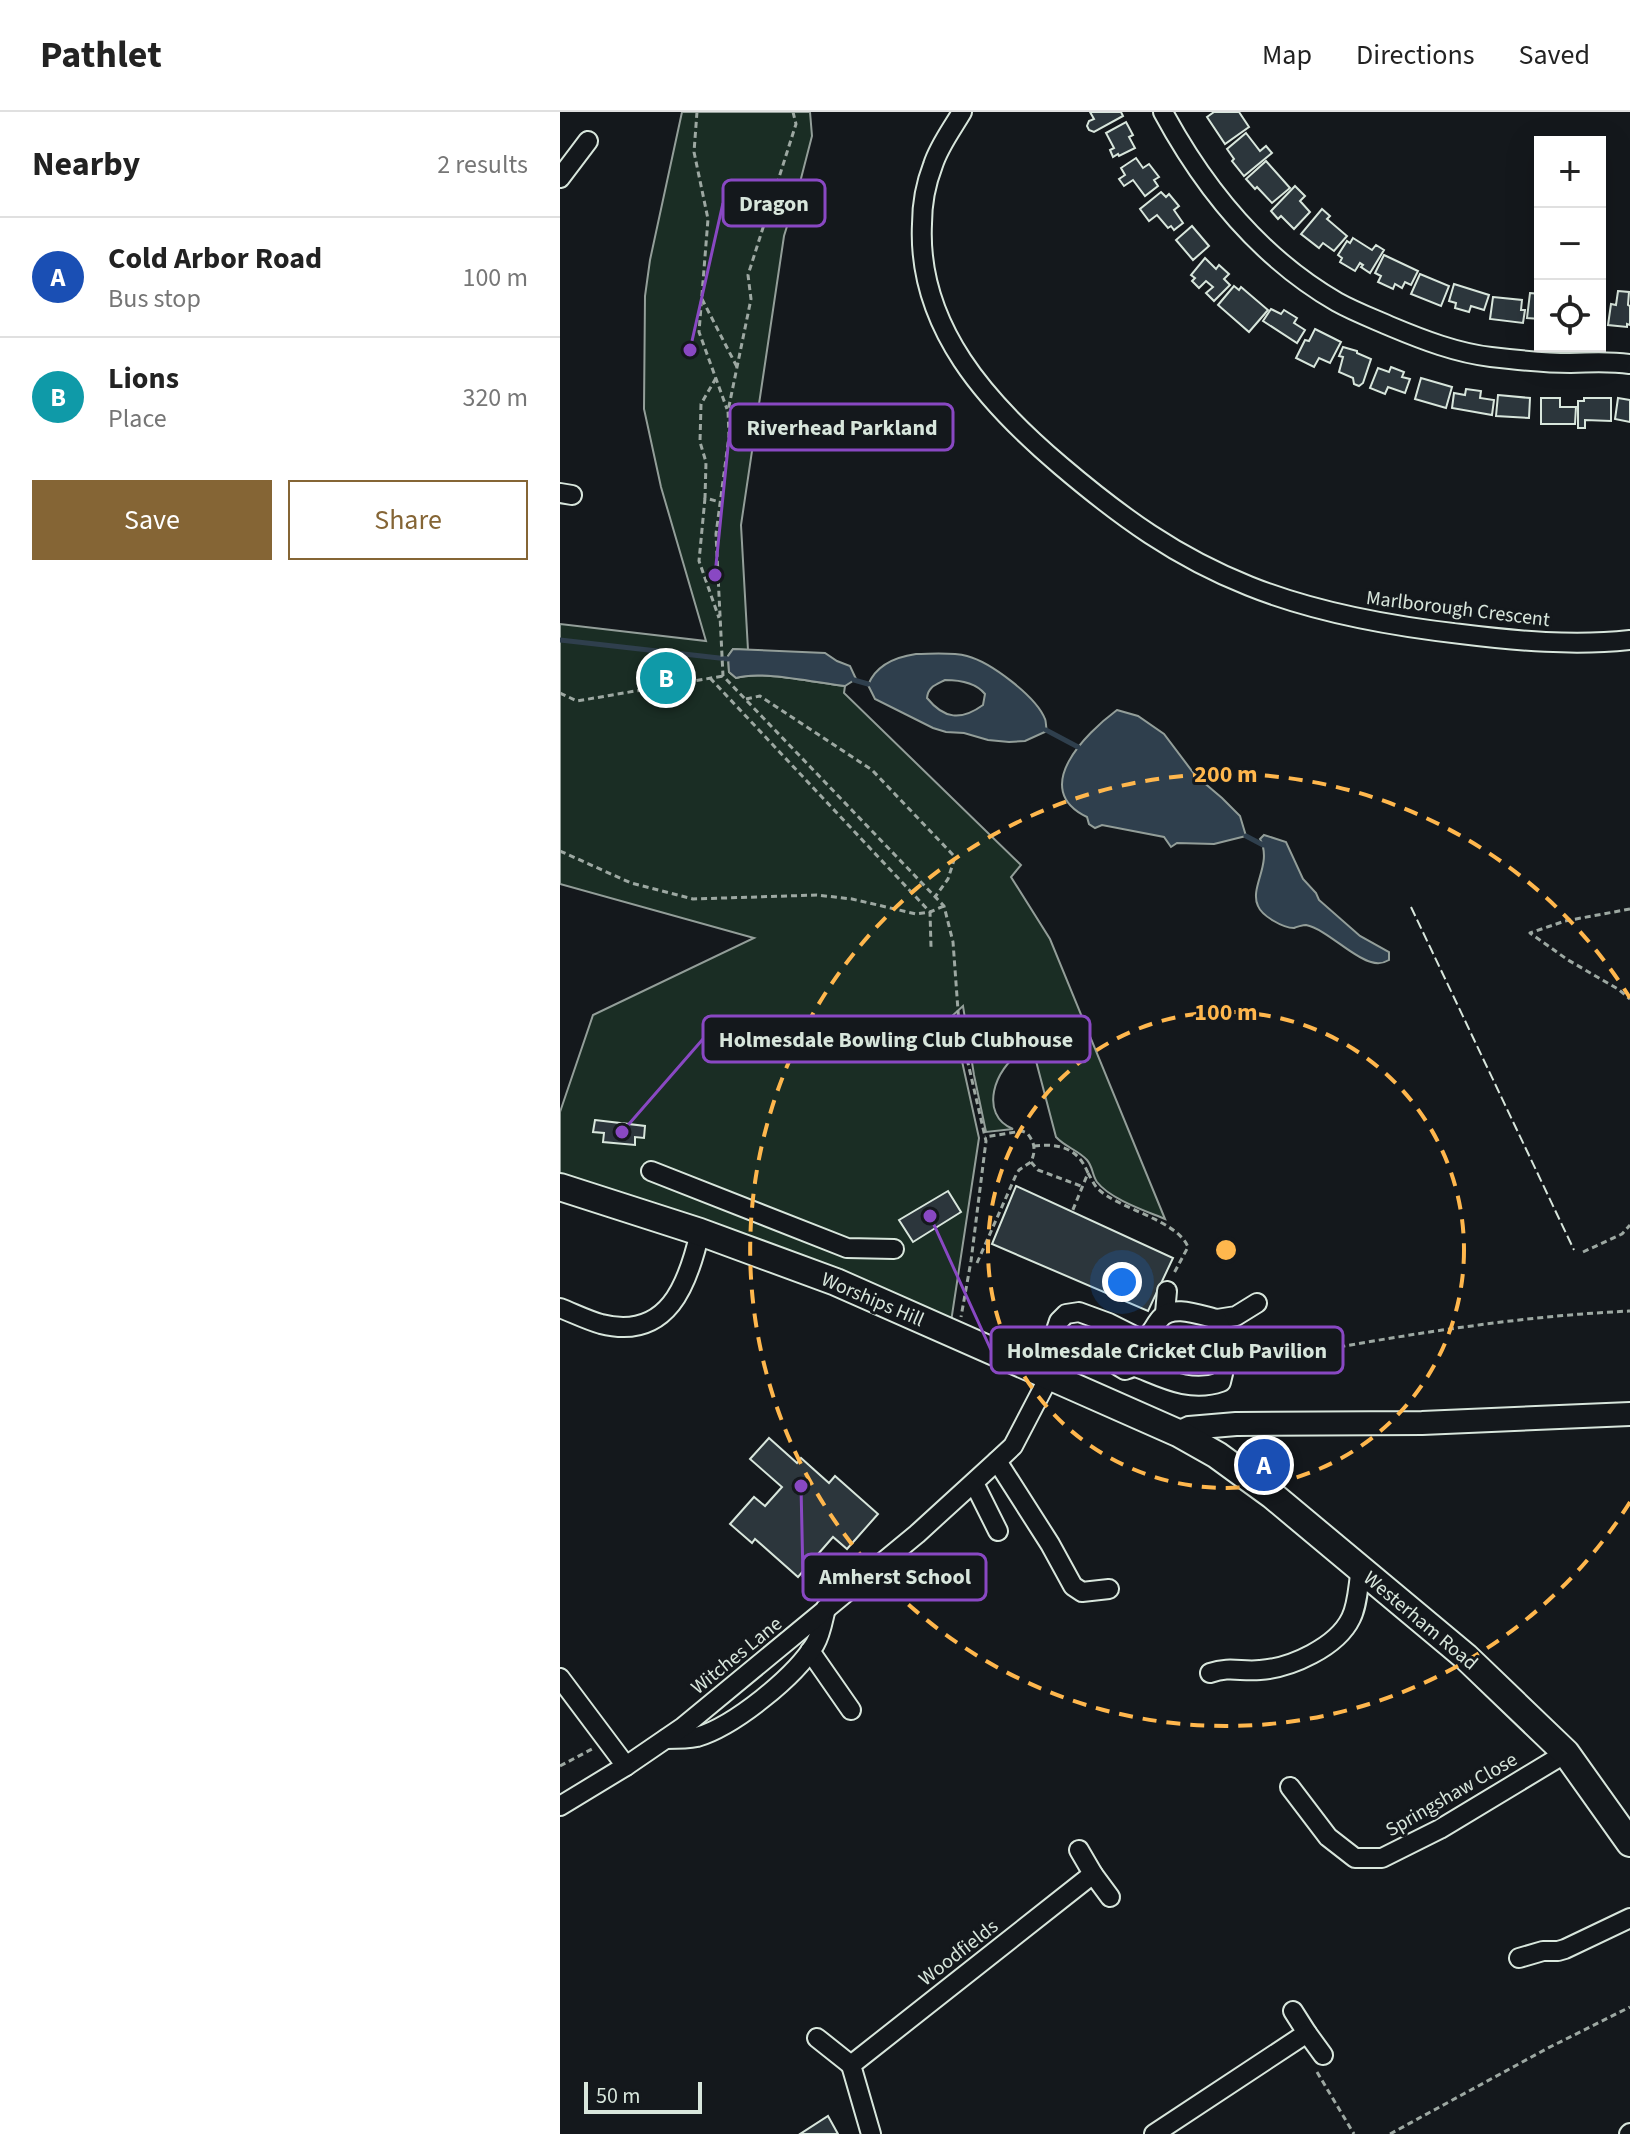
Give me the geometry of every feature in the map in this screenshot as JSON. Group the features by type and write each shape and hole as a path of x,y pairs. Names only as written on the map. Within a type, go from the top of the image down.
{"highway":[{"name":"Worships Hill","path":"560,1187 700,1232 836,1282 1178,1433"},
{"name":"Westerham Road","path":"1178,1433 1217,1455 1272,1495 1466,1657 1566,1753 1630,1843"}],"main road":[{"path":"1178,1433 1189,1428 1236,1424 1422,1423 1630,1414"}],"street":[{"name":"Marlborough Crescent","path":"962,112 933,165 922,210 921,244 934,309 960,360 979,385 1015,425 1091,491 1136,526 1186,558 1250,587 1320,608 1396,625 1509,640 1582,643 1630,640"},
{"path":"1163,112 1187,154 1223,204 1276,258 1339,303 1411,335 1465,352 1541,361 1630,364"},
{"path":"560,178 588,141"},
{"path":"651,1171 847,1248 894,1249"},
{"path":"560,1308 601,1324 631,1327 656,1318 672,1303 686,1282 700,1232"},
{"path":"836,1282 847,1248"},
{"path":"1059,1351 1082,1345 1094,1346 1125,1370 1136,1367 1143,1359 1145,1347 1142,1341 1152,1333 1165,1313 1167,1291"},
{"path":"1165,1313 1180,1311 1217,1319 1236,1316 1257,1303"},
{"name":"Witches Lane","path":"560,1806 666,1739 917,1534 1013,1446 1049,1377 1059,1351 1056,1330 1066,1314 1079,1312 1109,1323 1142,1341"},
{"path":"1136,1367 1175,1383 1195,1386 1221,1382 1225,1368 1222,1331 1217,1319"},
{"path":"997,1461 1073,1586 1082,1592 1109,1589"},
{"path":"974,1483 998,1531"},
{"path":"1210,1673 1229,1668 1275,1668 1321,1649 1349,1622 1355,1609 1361,1569"},
{"path":"666,1739 698,1737 758,1702 785,1680 817,1642 826,1608"},
{"path":"810,1651 851,1710"},
{"path":"560,1678 626,1766"},
{"name":"Springshaw Close","path":"1290,1787 1328,1837 1355,1858 1382,1858 1440,1829 1566,1753"},
{"path":"1079,1850 1110,1897"},
{"name":"Woodfields","path":"851,2065 1093,1874"},
{"path":"1519,1958 1565,1949 1630,1918"},
{"path":"1293,2011 1323,2055"},
{"path":"1154,2134 1307,2033"},
{"path":"817,2038 851,2065 871,2134"}],"path":[{"path":"697,112 694,152 708,219 699,332 728,411"},
{"path":"793,112 796,124 748,275 751,299 728,411 729,436 716,534 723,676 944,906 953,942 959,1024 985,1137 976,1230 957,1336"},
{"path":"702,299 737,367"},
{"path":"716,377 701,404 700,442 706,462 699,561 721,626"},
{"path":"705,498 720,502"},
{"path":"560,693 577,701 723,676"},
{"path":"710,678 930,912 931,947"},
{"path":"746,699 760,696 872,770 955,857 948,879 935,897"},
{"path":"560,851 631,883 693,899 817,895 852,899 916,914 944,906"},
{"path":"1630,909 1565,921 1530,933 1630,999"},
{"path":"977,1263 1016,1175 1031,1162 1034,1146 1027,1133 1022,1131 985,1137"},
{"path":"1034,1146 1052,1144 1063,1147 1082,1161 1099,1190 1172,1230 1187,1242 1188,1247 1167,1291"},
{"path":"1031,1162 1038,1170 1082,1187"},
{"path":"1072,1212 1088,1173"},
{"path":"1583,1252 1622,1234 1630,1225"},
{"path":"1225,1368 1379,1339 1573,1314 1630,1311"},
{"path":"560,1766 607,1740"},
{"path":"1390,2134 1508,2068 1630,2007"},
{"path":"1323,2055 1316,2071 1354,2134"}],"green space":[{"path":"682,112 810,112 812,136 784,236 741,525 748,650 733,649 728,656 729,672 736,678 774,676 845,686 844,693 1021,865 1011,877 1050,939 1165,1219 1110,1194 1095,1179 1087,1160 1056,1137 1036,1061 1031,1054 1024,1053 1021,1044 1029,1033 1023,1025 1016,1024 1009,1030 1008,1037 1019,1044 1021,1053 1004,1069 994,1091 996,1113 1002,1122 1013,1129 986,1132 963,1006 952,1016 979,1138 949,1335 560,1189 560,1112 593,1015 754,938 560,884 560,624 706,641 661,487 644,409 645,296"}],"water":[{"path":"733,649 825,653 850,666 856,679 845,686 774,676 736,678 729,672 728,656"},
{"path":"908,655 961,655 988,665 1032,700 1045,719 1047,731 1025,741 988,740 933,728 875,699 868,685 871,678 887,663","holes":["945,680 977,687 985,694 983,705 967,714 946,714 927,698 930,689"]},
{"path":"1117,710 1138,716 1164,734 1195,775 1240,816 1246,836 1214,844 1177,843 1171,847 1164,837 1102,825 1095,828 1089,824 1087,817 1070,805 1063,792 1063,777 1069,762 1091,732"},
{"path":"1264,835 1286,842 1303,879 1319,900 1360,936 1389,952 1389,960 1373,963 1314,928 1306,925 1294,928 1284,926 1264,914 1258,906 1256,891 1264,857 1260,839"}],"building":[{"path":"1090,112 1121,112 1123,116 1094,132 1087,126 1094,119"},
{"path":"1214,112 1239,112 1249,127 1225,144 1207,117"},
{"path":"1126,122 1135,148 1113,157 1110,150 1114,148 1106,133"},
{"path":"1246,133 1260,151 1266,146 1272,153 1244,176 1227,149"},
{"path":"1136,158 1143,168 1149,164 1159,177 1154,180 1158,186 1145,196 1133,180 1124,186 1119,179 1125,175 1121,168"},
{"path":"1266,161 1290,188 1272,203 1246,179"},
{"path":"1295,186 1305,196 1300,201 1310,212 1294,229 1271,211"},
{"path":"1161,192 1166,197 1169,194 1179,206 1174,210 1183,223 1174,230 1171,226 1168,228 1157,215 1149,221 1140,209"},
{"path":"1322,209 1330,216 1327,219 1347,236 1334,251 1323,243 1319,248 1301,234"},
{"path":"1192,226 1209,246 1193,260 1176,240"},
{"path":"1353,238 1372,250 1376,245 1384,250 1370,273 1360,263 1355,271 1340,262 1342,258 1338,255 1347,241 1350,243"},
{"path":"1384,255 1418,271 1411,285 1405,282 1402,288 1395,284 1393,289 1378,282 1381,276 1375,273"},
{"path":"1205,258 1216,269 1219,265 1229,274 1224,279 1230,285 1214,301 1206,293 1213,287 1206,281 1199,288 1192,281 1195,278 1191,275"},
{"path":"1420,274 1449,286 1441,306 1411,294"},
{"path":"1454,284 1489,295 1484,310 1471,306 1469,312 1455,308 1456,303 1449,301"},
{"path":"1234,286 1239,290 1241,287 1268,310 1249,332 1218,305"},
{"path":"1618,291 1629,292 1630,325 1627,324 1627,327 1608,325 1611,304 1616,305"},
{"path":"1530,293 1534,293 1534,319 1527,318"},
{"path":"1493,297 1522,300 1521,310 1525,310 1523,323 1490,319"},
{"path":"1271,309 1281,314 1284,310 1297,318 1294,323 1305,330 1297,343 1263,321"},
{"path":"1315,329 1341,342 1330,363 1319,358 1314,367 1296,358"},
{"path":"1343,347 1371,359 1363,383 1359,386 1354,384 1353,378 1339,372 1343,357 1339,356"},
{"path":"1391,367 1404,372 1402,377 1410,379 1405,393 1388,387 1385,394 1370,388 1378,368 1389,372"},
{"path":"1421,378 1452,387 1446,408 1415,399"},
{"path":"1466,389 1481,391 1480,398 1494,400 1492,415 1452,408 1454,393 1465,395"},
{"path":"1498,395 1530,398 1529,418 1496,416"},
{"path":"1541,398 1560,398 1560,407 1576,407 1575,424 1541,424"},
{"path":"1584,398 1611,398 1611,421 1585,420 1585,428 1578,428 1578,401 1584,401"},
{"path":"1618,398 1630,400 1630,422 1615,419"},
{"path":"595,1120 645,1126 644,1138 635,1137 635,1145 603,1142 604,1133 593,1132"},
{"path":"1016,1186 1173,1258 1148,1311 992,1244"},
{"path":"948,1191 961,1212 913,1242 899,1220"},
{"path":"769,1438 797,1463 801,1458 829,1483 835,1476 878,1514 847,1549 833,1537 798,1577 755,1539 752,1543 730,1524 754,1497 765,1506 782,1487 750,1459"},
{"path":"828,2116 838,2134 800,2134"}],"waterway":[{"path":"560,640 728,659"},
{"path":"854,680 868,684"},
{"path":"1046,730 1078,747"},
{"path":"1246,836 1263,845"}],"fence":[{"path":"1411,907 1574,1250"}],"place":[{"name":"Dragon","path":"690,350"},
{"name":"Riverhead Parkland","path":"715,575"},
{"name":"Lions","path":"666,678"},
{"name":"Holmesdale Bowling Club Clubhouse","path":"622,1132"},
{"name":"Holmesdale Cricket Club Pavilion","path":"930,1216"},
{"name":"Cold Arbor Road","path":"1264,1465"},
{"name":"Amherst School","path":"801,1486"}]}
